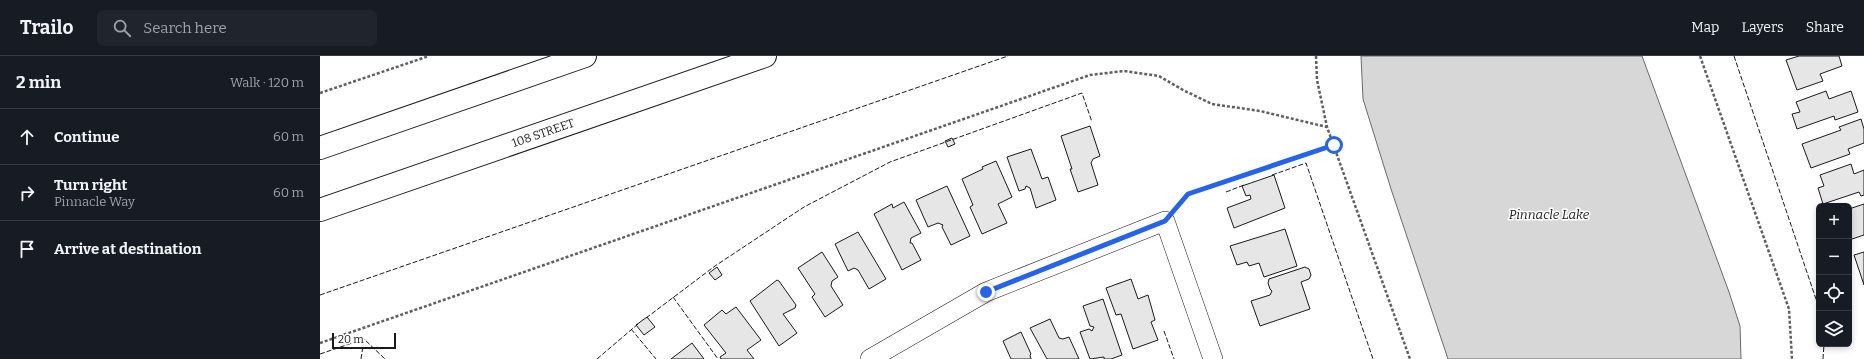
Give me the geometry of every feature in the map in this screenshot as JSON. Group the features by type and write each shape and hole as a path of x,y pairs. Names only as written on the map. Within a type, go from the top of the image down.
{"main road":[{"path":"320,148 585,56"},
{"name":"108 STREET","path":"320,210 765,56"}],"street":[{"path":"870,359 986,292 1165,221 1213,359"}],"path":[{"path":"320,93 428,56"},
{"path":"1316,56 1317,80 1327,127 1410,359"},
{"path":"1700,56 1789,308 1792,359"},
{"path":"320,344 1090,75 1124,71 1159,76 1182,90 1212,104 1260,110 1327,127"},
{"path":"1165,221 1188,194 1334,145"}],"water":[{"name":"Pinnacle Lake","path":"1361,56 1642,56 1729,292 1740,326 1741,359 1448,359 1391,189 1363,99"}],"building":[{"path":"1799,56 1839,56 1842,66 1820,74 1823,81 1797,90 1786,60"},
{"path":"1826,91 1829,99 1851,91 1858,112 1835,120 1834,116 1797,129 1792,114 1800,112 1796,102"},
{"path":"1861,119 1864,129 1864,143 1848,149 1850,154 1811,168 1802,144 1841,130 1839,127"},
{"path":"1090,126 1100,156 1093,159 1091,163 1098,185 1078,192 1061,136"},
{"path":"952,138 955,144 948,147 945,141"},
{"path":"1031,149 1042,179 1048,177 1056,200 1036,208 1030,188 1026,186 1025,189 1019,191 1007,157"},
{"path":"996,161 1012,197 998,204 1007,223 982,234 970,207 973,205 962,179 983,169 982,167"},
{"path":"1851,164 1854,174 1864,170 1864,195 1861,196 1859,192 1823,203 1818,188 1824,186 1820,175"},
{"path":"1274,175 1285,208 1234,228 1227,208 1251,199 1250,195 1246,196 1242,186"},
{"path":"947,186 970,236 951,245 942,227 943,225 938,223 928,227 916,200"},
{"path":"904,202 921,233 911,238 910,243 912,243 921,260 902,270 874,214 892,204 893,208"},
{"path":"1864,204 1864,235 1852,239 1852,208"},
{"path":"1285,229 1297,266 1264,277 1259,263 1249,266 1247,262 1237,265 1230,246"},
{"path":"858,232 886,279 869,289 858,270 854,268 848,271 835,244"},
{"path":"822,252 838,277 832,281 831,286 843,305 825,317 812,297 815,294 798,268"},
{"path":"1864,252 1864,285 1854,255"},
{"path":"717,267 722,275 715,280 709,273"},
{"path":"1305,267 1309,269 1311,275 1309,279 1301,282 1310,309 1260,326 1251,301 1270,295 1272,291 1268,283 1269,279"},
{"path":"1131,279 1138,299 1148,295 1155,320 1151,322 1158,340 1133,349 1121,314 1116,315 1106,288"},
{"path":"777,280 796,305 795,308 783,314 797,333 779,346 750,301"},
{"path":"1103,299 1122,355 1111,359 1104,359 1104,357 1090,359 1080,332 1089,329 1092,331 1094,327 1090,326 1083,306"},
{"path":"736,307 761,340 747,350 754,359 721,359 720,357 726,353 704,325 722,310 726,314"},
{"path":"647,317 655,327 644,335 636,325"},
{"path":"1050,319 1059,338 1063,339 1069,337 1079,359 1047,359 1030,328"},
{"path":"1021,332 1031,354 1031,359 1011,359 1003,341"},
{"path":"692,343 704,359 671,359"}],"fence":[{"path":"320,295 1008,56"},
{"path":"1734,56 1816,299"},
{"path":"646,318 715,266 804,207 890,162 1082,93 1092,122"},
{"path":"1272,175 1306,163 1373,359"},
{"path":"1226,192 1244,185"},
{"path":"673,297 718,359"},
{"path":"597,359 638,324"},
{"path":"631,329 656,359"},
{"path":"1164,331 1174,359"},
{"path":"320,354 364,339 385,359"},
{"path":"361,359 364,339"},
{"path":"1823,359 1824,347"}],"route":[{"path":"986,292 1165,221 1188,194 1334,145"}]}
